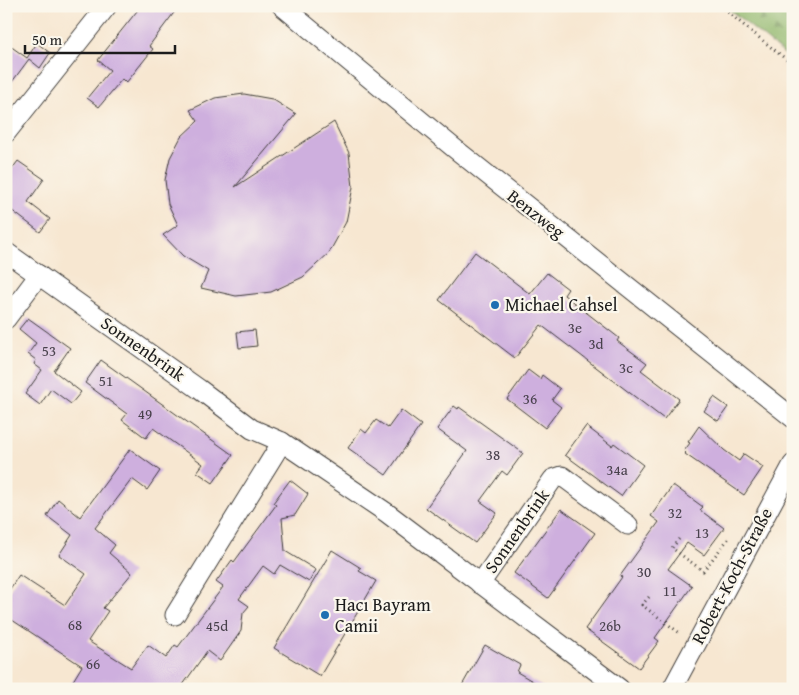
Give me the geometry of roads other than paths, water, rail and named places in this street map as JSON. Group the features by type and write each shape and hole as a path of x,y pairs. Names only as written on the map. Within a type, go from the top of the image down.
{"street":[{"path":"6,134 107,6"},
{"name":"Benzweg","path":"282,6 454,148 793,418"},
{"name":"Sonnenbrink","path":"6,252 198,388 252,429 282,442 387,513 620,689"},
{"path":"6,320 39,275"},
{"path":"175,615 282,442"},
{"name":"Robert-Koch-Straße","path":"672,689 793,464"},
{"name":"Sonnenbrink","path":"480,584 553,479 562,476 628,525"}],"place":[{"name":"Michael Cahsel","path":"495,305"},
{"name":"Hacı Bayram Camii","path":"325,615"}]}
